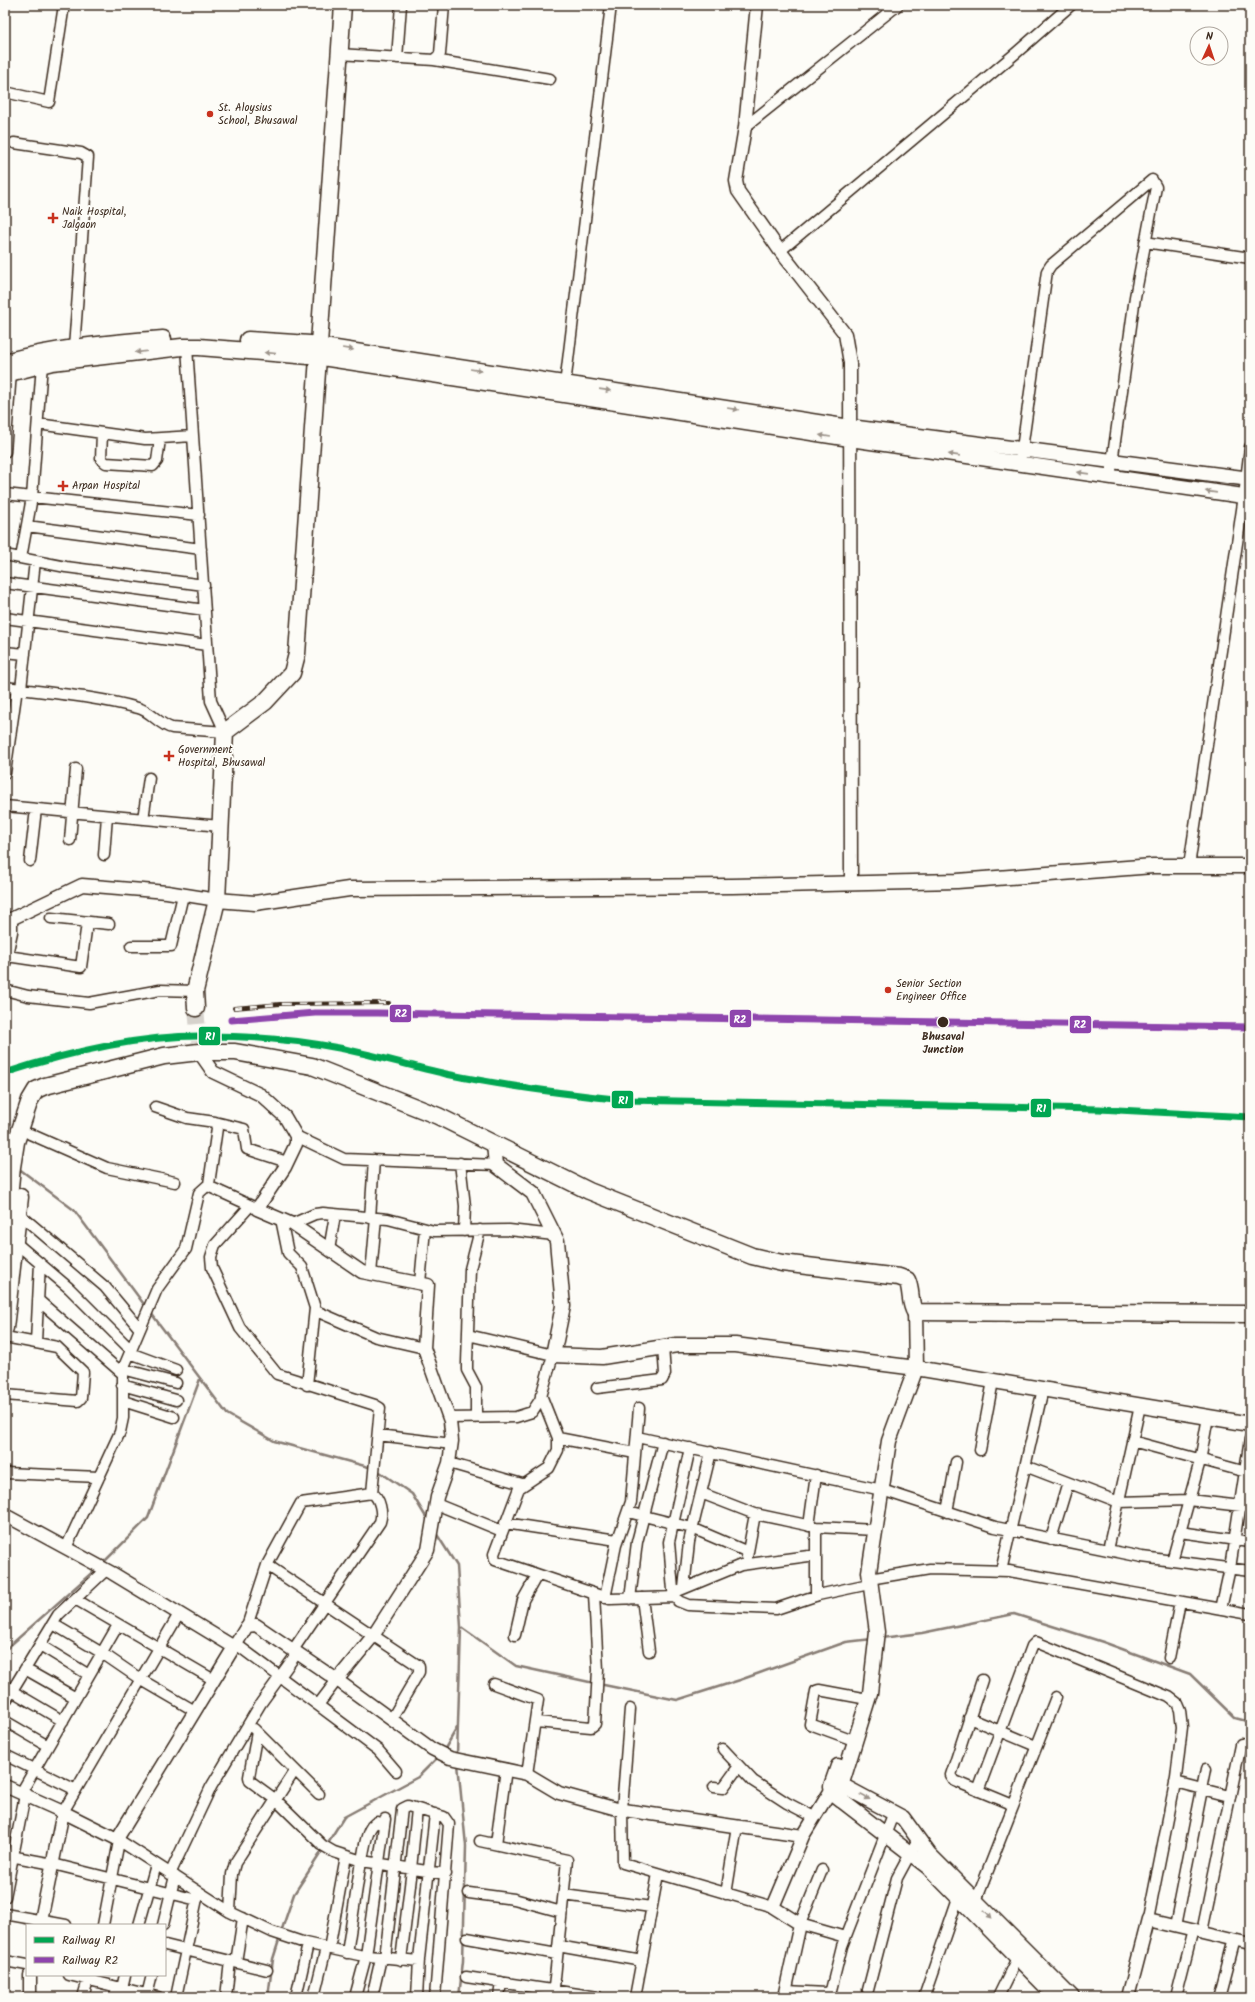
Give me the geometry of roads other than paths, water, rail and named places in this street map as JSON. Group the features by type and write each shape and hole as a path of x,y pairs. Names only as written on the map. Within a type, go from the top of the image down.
{"main road":[{"path":"314,350 321,200 333,5"},
{"path":"196,1008 195,991 217,900 225,732 261,706 269,698 288,652 295,630 308,420 343,5"},
{"path":"7,369 36,353 190,336 314,350 439,371 850,433 1022,450 1248,479"},
{"path":"7,369 187,347 314,350"},
{"path":"439,371 565,385 850,433 1019,464 1247,497"},
{"path":"217,900 255,904 349,889 851,884 957,881 1153,866 1250,866"},
{"path":"5,1328 9,1240 7,1199 12,1172 25,1140 30,1100 34,1093 40,1088 196,1049 235,1052 312,1066 438,1116 589,1191 752,1256 782,1263 900,1277 907,1280 910,1286 912,1308 915,1312 916,1368 890,1441 875,1530 869,1581 877,1638 870,1678 870,1693 848,1738 831,1790 833,1794 910,1852 961,1894 976,1901 1053,1992 1072,1997"},
{"path":"494,1144 496,1165 533,1194 557,1241 563,1306 553,1355 602,1357 677,1345 735,1345 916,1368 1250,1424"},
{"path":"9,1240 18,1213 12,1172"},
{"path":"915,1312 1250,1314"},
{"path":"870,1678 862,1698 859,1717 842,1782 845,1787 903,1818 961,1894 1019,1953"}],"street":[{"path":"5,92 49,102 64,5"},
{"path":"397,58 401,5"},
{"path":"434,60 440,54 444,5"},
{"path":"565,385 611,5"},
{"path":"757,5 745,126 736,181 738,191 780,251 845,334 850,363 851,884"},
{"path":"745,126 898,5"},
{"path":"780,251 1016,54 1071,5"},
{"path":"339,54 434,60 550,79"},
{"path":"14,143 81,153 88,157 89,161 74,348"},
{"path":"1019,464 1047,271 1051,265 1152,180 1156,186 1134,302 1110,477"},
{"path":"1145,242 1250,258"},
{"path":"5,687 89,698 139,708 165,726 172,728 225,732 211,701 187,347"},
{"path":"21,558 32,497 42,364"},
{"path":"5,452 7,369"},
{"path":"38,424 145,439 194,436"},
{"path":"102,433 101,459 106,464 153,466 157,461 160,439"},
{"path":"1189,866 1247,497 1250,447"},
{"path":"5,494 199,515"},
{"path":"27,526 201,549"},
{"path":"5,554 66,567 204,585"},
{"path":"5,773 9,712 19,689 35,561"},
{"path":"5,583 205,610"},
{"path":"5,618 207,645"},
{"path":"5,652 24,654"},
{"path":"70,840 76,769"},
{"path":"143,819 149,778"},
{"path":"5,806 220,826"},
{"path":"30,861 36,809"},
{"path":"104,855 107,816"},
{"path":"87,923 81,967 6,960 9,919 82,885 183,895 217,900"},
{"path":"131,946 171,946 183,895"},
{"path":"51,918 87,923 110,924"},
{"path":"5,990 28,996 89,1003 160,990 195,991"},
{"path":"196,1049 214,1072 261,1095 285,1117 296,1136 296,1144 287,1162 254,1207 215,1245 211,1257 212,1268 236,1323 273,1370 281,1377 378,1406 380,1411 372,1493"},
{"path":"154,1107 187,1118 215,1122 244,1129 247,1149 287,1162"},
{"path":"66,1548 120,1432 123,1418 122,1371 157,1289 186,1249 199,1193 209,1184 217,1128 215,1122"},
{"path":"296,1136 341,1158 496,1165"},
{"path":"25,1140 107,1168 175,1182"},
{"path":"371,1274 374,1160"},
{"path":"460,1163 465,1206 464,1231"},
{"path":"209,1184 213,1189 286,1222 362,1272 428,1285 424,1348 449,1418 452,1444 449,1463 432,1520 428,1550 373,1636 318,1705"},
{"path":"18,1213 105,1287 141,1327"},
{"path":"286,1222 315,1214 335,1214 392,1220 437,1232 512,1230 554,1235"},
{"path":"329,1250 335,1214"},
{"path":"286,1222 288,1253 302,1267 316,1311 307,1385"},
{"path":"420,1284 425,1229"},
{"path":"476,1418 476,1387 467,1367 470,1269 480,1230"},
{"path":"9,1240 40,1263 72,1291 130,1351 176,1370"},
{"path":"36,1342 40,1263"},
{"path":"38,1300 122,1371 176,1383"},
{"path":"316,1311 376,1337 424,1348"},
{"path":"449,1418 525,1415 536,1406 541,1395 553,1355 468,1335"},
{"path":"5,1337 56,1347 80,1369 83,1375 81,1398 75,1402 5,1395"},
{"path":"597,1388 662,1380 665,1374 663,1347"},
{"path":"980,1450 993,1381"},
{"path":"122,1385 176,1400"},
{"path":"1001,1571 1043,1389"},
{"path":"541,1395 558,1438 558,1450 549,1468 522,1484 517,1492 494,1554 495,1560 614,1600 674,1595 684,1588 746,1563 816,1555"},
{"path":"123,1402 174,1416"},
{"path":"1108,1550 1140,1406"},
{"path":"605,1598 617,1540 631,1502 639,1408"},
{"path":"1172,1561 1200,1461 1208,1417"},
{"path":"378,1434 452,1444"},
{"path":"637,1437 882,1490 947,1512 1010,1530 1051,1539 1172,1561 1250,1571"},
{"path":"558,1438 635,1453"},
{"path":"1220,1609 1235,1540 1245,1507 1250,1439"},
{"path":"1132,1441 1248,1473"},
{"path":"630,1599 636,1547 663,1442"},
{"path":"690,1448 673,1522 669,1551 674,1595 678,1600 688,1605 773,1610 869,1581 930,1569 1001,1571 1250,1614"},
{"path":"684,1588 688,1547 711,1452"},
{"path":"947,1512 956,1462"},
{"path":"449,1463 522,1484"},
{"path":"1025,1466 1118,1502 1189,1500 1245,1507"},
{"path":"5,1473 99,1477"},
{"path":"816,1475 813,1526 816,1555 816,1596"},
{"path":"1051,1539 1068,1483"},
{"path":"103,1924 113,1879 118,1840 247,1626 267,1565 301,1503 372,1493 378,1498 381,1516 380,1522 324,1604 249,1723 211,1787 172,1875 171,1893 163,1924"},
{"path":"701,1493 755,1514 813,1526 875,1530"},
{"path":"436,1504 504,1527 617,1540"},
{"path":"628,1512 673,1522 692,1528 748,1552"},
{"path":"746,1563 755,1514"},
{"path":"5,1515 106,1570 235,1646 280,1676 378,1750 396,1771"},
{"path":"1180,1532 1250,1542"},
{"path":"267,1565 419,1666 418,1672 391,1720"},
{"path":"5,1702 9,1691 26,1669 62,1611 106,1570"},
{"path":"515,1635 523,1600 537,1575"},
{"path":"536,1722 593,1726 596,1722 598,1670 594,1594"},
{"path":"642,1598 649,1652"},
{"path":"75,1599 214,1680"},
{"path":"1169,1658 1180,1602"},
{"path":"40,1923 64,1812 179,1614"},
{"path":"54,1624 102,1653 140,1679 195,1711"},
{"path":"5,1898 9,1856 23,1794 48,1746 118,1625"},
{"path":"247,1626 256,1625 337,1680 432,1749 450,1758 528,1774 559,1793 622,1810 803,1836"},
{"path":"978,1791 1032,1646 1036,1642 1040,1642 1169,1697 1177,1703 1180,1710 1182,1728 1175,1782 1148,1920 1128,1997"},
{"path":"40,1645 89,1675"},
{"path":"26,1669 76,1698"},
{"path":"982,1680 951,1775 955,1781 1013,1805"},
{"path":"494,1684 538,1700 528,1774"},
{"path":"848,1738 810,1724 816,1691 819,1690 862,1698"},
{"path":"9,1691 63,1721"},
{"path":"976,1901 1056,1697"},
{"path":"630,1709 622,1810 623,1863 773,1907 800,1924 845,1937"},
{"path":"969,1718 1001,1730 1036,1746"},
{"path":"5,1721 48,1746"},
{"path":"249,1723 319,1794"},
{"path":"257,1732 249,1779 252,1783 276,1800 322,1845 332,1852 362,1861 446,1874"},
{"path":"1176,1997 1197,1931 1240,1744"},
{"path":"723,1749 759,1785 787,1803 814,1817"},
{"path":"5,1755 76,1790"},
{"path":"714,1787 723,1788 739,1766"},
{"path":"496,1844 506,1769"},
{"path":"1175,1926 1206,1769"},
{"path":"230,1912 232,1874 235,1863 295,1770"},
{"path":"773,1907 803,1836 831,1790 842,1782"},
{"path":"1175,1782 1229,1796"},
{"path":"5,1786 64,1812 118,1840 172,1875 198,1896 272,1932 308,1944 366,1956 419,1961"},
{"path":"372,1997 383,1958 402,1809 408,1806 435,1814 446,1819 449,1824 435,1997"},
{"path":"401,1960 417,1809"},
{"path":"822,1870 800,1924 785,1994 829,1992 845,1937 884,1833 894,1812"},
{"path":"417,1997 419,1961 435,1814"},
{"path":"347,1952 365,1842 373,1825 377,1822 384,1822 366,1956 355,1997"},
{"path":"726,1894 737,1826"},
{"path":"868,1990 898,1878 918,1838"},
{"path":"480,1841 565,1858 568,1865 553,1994"},
{"path":"9,1856 53,1864 171,1893 198,1896"},
{"path":"314,1997 327,1948 346,1856"},
{"path":"139,1924 156,1864"},
{"path":"635,1997 658,1874"},
{"path":"469,1893 514,1899 562,1912"},
{"path":"924,1997 961,1894"},
{"path":"564,1895 652,1907"},
{"path":"176,1997 198,1896"},
{"path":"5,1914 40,1923 53,1924"},
{"path":"226,1997 244,1918"},
{"path":"1148,1920 1250,1944"},
{"path":"467,1938 642,1961"},
{"path":"1220,1997 1235,1940"},
{"path":"296,1997 308,1944"},
{"path":"166,1945 266,1970"},
{"path":"998,1997 1019,1953"},
{"path":"5,1961 26,1965"},
{"path":"30,1976 30,1997"},
{"path":"76,1976 91,1978 118,1991 148,1996 152,1976"},
{"path":"118,1991 126,1976"},
{"path":"466,1977 501,1982 553,1994 598,1997"},
{"path":"83,1997 91,1978"},
{"path":"499,1997 501,1982"}],"waterway":[{"path":"18,1168 74,1210 146,1307"},
{"path":"151,1313 227,1414 274,1441 372,1468"},
{"path":"103,1563 148,1518 200,1379"},
{"path":"377,1470 412,1494 429,1522"},
{"path":"436,1533 457,1566 461,1627 457,1755"},
{"path":"5,1650 96,1569"},
{"path":"881,1638 922,1633 1014,1614 1103,1642 1190,1674 1235,1718 1250,1722"},
{"path":"461,1627 516,1666 594,1683"},
{"path":"599,1684 677,1700 740,1680 846,1642 872,1639"},
{"path":"443,1752 457,1728"},
{"path":"327,1844 344,1817 418,1777 438,1757"},
{"path":"458,1764 466,1846 463,1961 459,1997"},
{"path":"281,1932 294,1894 324,1848"},
{"path":"268,1997 273,1959 280,1937"}],"tunnel":[{"path":"196,1008 199,1042"}],"railway":[{"path":"234,1008 280,1004 389,1003"},
{"path":"5,1073 54,1058 104,1046 155,1038 181,1036 239,1037 273,1039 323,1045 446,1074 535,1089 624,1100 1099,1109 1250,1117"}],"rail line":[{"name":"R2","path":"231,1020 315,1013 377,1013 1250,1027"},
{"name":"R1","path":"5,1073 54,1058 104,1046 155,1038 181,1036 239,1037 273,1039 323,1045 446,1074 535,1089 624,1100 1099,1109 1250,1117"}],"place":[{"name":"St. Aloysius School, Bhusawal","path":"210,114"},
{"name":"Naik Hospital, Jalgaon","path":"53,218"},
{"name":"Arpan Hospital","path":"63,486"},
{"name":"Government Hospital, Bhusawal","path":"169,756"},
{"name":"Senior Section Engineer Office","path":"888,990"},
{"name":"Bhusaval Junction","path":"943,1022"}]}
